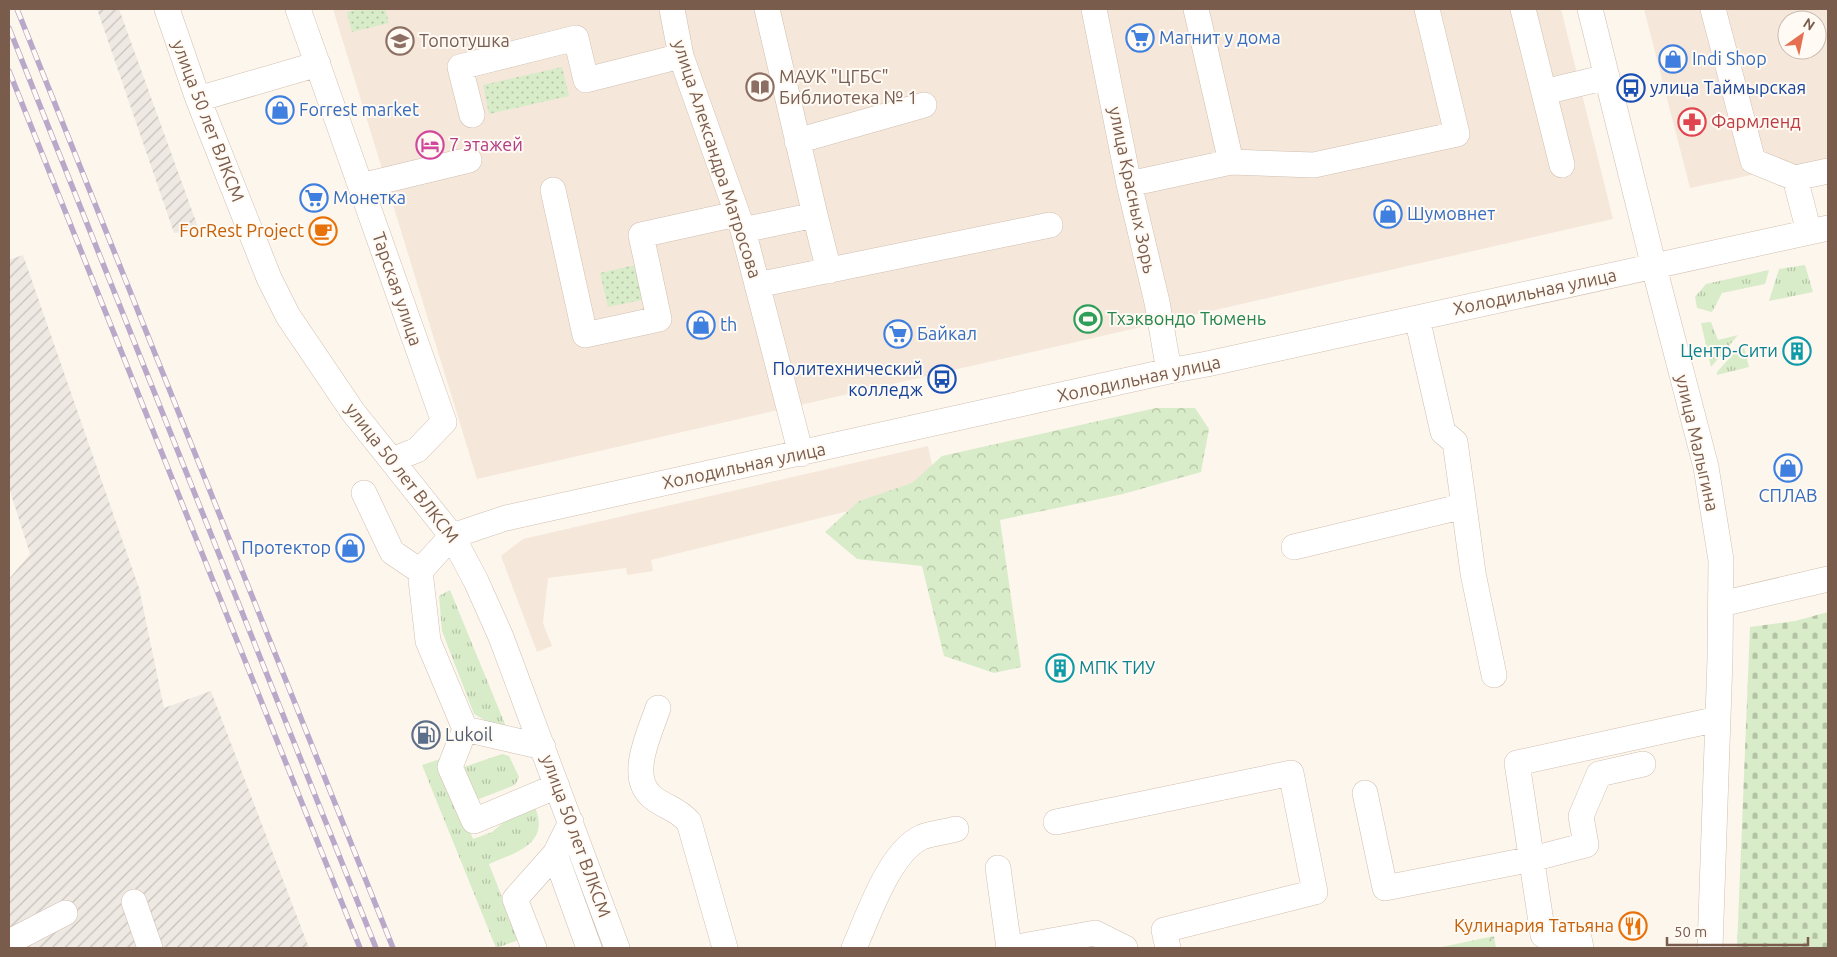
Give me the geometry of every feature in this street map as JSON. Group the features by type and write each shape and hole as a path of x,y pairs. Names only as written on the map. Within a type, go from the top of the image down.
{"street":[{"name":"улица 50 лет ВЛКСМ","path":"167,9 198,99 269,278 288,316 348,404 452,536 469,565 501,637 617,948"},
{"name":"Тарская улица","path":"298,9 444,422 417,450 392,460"},
{"name":"улица Александра Матросова","path":"672,9 681,56 740,222 800,454"},
{"path":"767,9 814,215 829,271"},
{"name":"улица Красных Зорь","path":"1094,9 1129,184 1157,302 1169,370"},
{"path":"1196,9 1231,162"},
{"path":"1129,184 1231,162 1314,164 1457,134 1427,9"},
{"path":"1523,9 1562,165"},
{"name":"улица Малыгина","path":"1590,9 1706,467 1721,560 1718,719 1710,948"},
{"path":"1713,9 1753,161 1795,178 1828,170"},
{"path":"472,115 460,67 576,38 586,80 681,56"},
{"path":"198,99 318,64"},
{"path":"1544,92 1607,77"},
{"path":"797,141 924,105"},
{"path":"361,186 469,160"},
{"path":"1795,178 1819,230"},
{"path":"553,190 585,335 659,319 641,235 740,222 814,215"},
{"path":"757,285 1050,225"},
{"name":"Холодильная улица","path":"452,536 506,518 800,454 1169,370 1207,364 1819,230"},
{"path":"1417,318 1444,432 1455,442 1473,573 1494,675"},
{"path":"364,493 392,552 420,571"},
{"path":"1294,547 1464,506"},
{"path":"452,536 420,571 428,641 465,729 450,767 474,821 557,786"},
{"path":"1721,604 1828,579"},
{"path":"658,708 640,766 642,782 651,796 680,812 689,822 725,948"},
{"path":"1581,948 1579,938 1543,935 1517,763 1718,719"},
{"path":"465,729 543,747"},
{"path":"1365,793 1385,888 1532,860 1586,845 1581,816 1599,774 1643,764"},
{"path":"1056,822 1291,773 1315,892 1164,930 1168,948"},
{"path":"534,948 515,899 555,854 570,822"},
{"path":"854,948 891,869 904,850 922,837 956,829"},
{"path":"555,854 590,948"},
{"path":"998,868 1011,948 1095,933 1125,948"},
{"path":"134,902 150,948"},
{"path":"9,942 65,913"}],"shaded area":[{"path":"97,9 119,9 199,230 174,233"},
{"path":"333,9 1561,9 1613,219 477,479"},
{"path":"1644,9 1828,9 1828,159 1690,188"},
{"path":"23,255 139,588 164,708 211,691 309,948 9,948 9,579 30,554 9,488 9,260"},
{"path":"928,446 937,489 651,560 653,571 627,575 626,568 548,578 543,623 552,646 537,652 501,556 523,539"}],"green space":[{"path":"361,9 385,9 389,23 352,32 347,12"},
{"path":"562,67 569,96 489,114 483,85"},
{"path":"640,264 647,299 608,307 600,273"},
{"path":"1805,265 1813,292 1769,301 1779,269"},
{"path":"1769,270 1765,284 1722,293 1712,312 1697,308 1695,297 1706,284"},
{"path":"1711,322 1718,340 1738,335 1711,367 1701,323"},
{"path":"1743,343 1749,367 1717,375 1717,372"},
{"path":"1156,408 1195,408 1209,429 1201,472 1123,494 1000,520 1021,667 994,673 944,656 922,566 857,559 825,532 859,501 912,483 942,456"},
{"path":"450,590 507,729 500,729 474,714 442,631 439,596"},
{"path":"1828,612 1828,948 1737,948 1750,627 1795,621"},
{"path":"502,754 509,756 519,777 515,785 474,801 461,768"},
{"path":"440,759 473,839 492,832 518,810 535,807 538,830 534,838 520,850 489,864 519,940 496,948 422,765"},
{"path":"1494,936 1496,948 1437,948"}],"railway":[{"path":"17,9 393,948"},
{"path":"9,28 376,948"},
{"path":"9,71 360,948"}],"place":[{"name":"Магнит у дома","path":"1140,38"},
{"name":"Топотушка","path":"400,41"},
{"name":"Indi Shop","path":"1673,59"},
{"name":"МАУК \"ЦГБС\" Библиотека № 1","path":"760,87"},
{"name":"улица Таймырская","path":"1631,88"},
{"name":"Forrest market","path":"280,110"},
{"name":"Фармленд","path":"1692,122"},
{"name":"7 этажей","path":"430,145"},
{"name":"Монетка","path":"314,198"},
{"name":"Шумовнет","path":"1388,214"},
{"name":"ForRest Project","path":"323,231"},
{"name":"Тхэквондо Тюмень","path":"1088,319"},
{"name":"th","path":"701,325"},
{"name":"Байкал","path":"898,334"},
{"name":"Центр-Сити","path":"1797,351"},
{"name":"Политехнический колледж","path":"942,379"},
{"name":"СПЛАВ","path":"1788,468"},
{"name":"Протектор","path":"350,548"},
{"name":"МПК ТИУ","path":"1060,668"},
{"name":"Lukoil","path":"426,735"},
{"name":"Кулинария Татьяна","path":"1633,926"}]}
